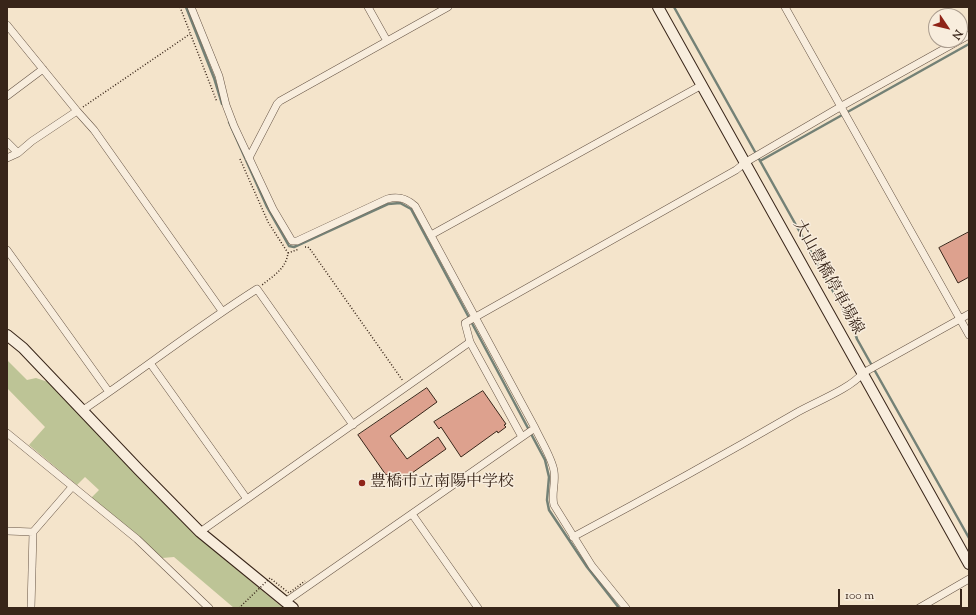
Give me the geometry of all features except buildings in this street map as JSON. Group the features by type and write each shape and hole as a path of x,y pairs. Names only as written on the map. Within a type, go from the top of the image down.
{"main road":[{"name":"大山豊橋停車場線","path":"658,7 702,85 749,160 863,373 969,564"},
{"path":"7,336 23,348 200,532 289,605"}],"street":[{"path":"191,7 219,76 226,104 234,126 273,209 292,241 297,241 374,204 393,197 400,197 410,202 414,206 535,428 554,470 555,478 552,498 554,505 592,566 626,608"},
{"path":"368,7 387,41"},
{"path":"249,158 277,104 280,101 448,7"},
{"path":"785,7 969,335"},
{"path":"7,25 76,112 94,130 222,311"},
{"path":"524,436 470,342 465,323 729,174 749,160 969,35"},
{"path":"7,96 43,69"},
{"path":"431,235 702,85"},
{"path":"7,158 18,153 32,141 76,112"},
{"path":"7,142 18,153"},
{"path":"7,250 110,392"},
{"path":"83,410 222,311 256,289 353,425"},
{"path":"573,537 856,381 863,373 969,314"},
{"path":"200,532 470,342"},
{"path":"150,363 247,499"},
{"path":"289,605 412,514 535,428"},
{"path":"7,433 137,539 209,608"},
{"path":"31,608 32,532 72,487"},
{"path":"412,514 478,608"},
{"path":"7,532 32,532"},
{"path":"919,608 969,579"}],"path":[{"path":"180,7 219,106"},
{"path":"76,112 190,34"},
{"path":"239,156 268,222 288,253 283,267 256,289"},
{"path":"288,253 305,246 310,249 407,386"},
{"path":"239,608 270,578 289,592 305,581"}],"green space":[{"path":"7,360 27,380 36,378 48,382 193,533 283,608 234,608 174,557 162,558 128,527 90,499 99,490 85,477 77,485 29,445 45,427 7,388"}],"waterway":[{"path":"186,7 214,78 222,104"},
{"path":"674,7 853,327 857,339 969,538"},
{"path":"760,161 969,44"},
{"path":"229,122 267,207 289,246 294,247 388,204 400,203 411,209 545,460 549,477 547,500 549,510 587,567 619,608"}],"place":[{"name":"豊橋市立南陽中学校","path":"362,483"}]}
